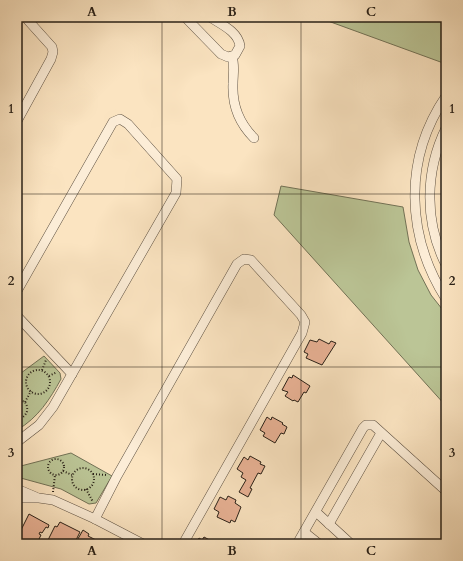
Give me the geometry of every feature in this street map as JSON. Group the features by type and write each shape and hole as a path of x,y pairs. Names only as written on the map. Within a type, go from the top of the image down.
{"street":[{"path":"17,121 51,59 53,52 52,47 25,17"},
{"path":"186,17 221,54 224,56 235,55 240,46 238,40 229,30 210,17"},
{"path":"232,56 234,68 232,90 235,107 241,123 254,138"},
{"path":"446,96 433,117 422,147 418,162 414,194 416,226 420,242 431,272 446,299"},
{"path":"17,291 113,122 120,119 128,124 177,179 176,193 53,407 39,425 17,442"},
{"path":"446,128 437,149 434,162 430,204 434,234 446,265"},
{"path":"95,519 117,476 237,264 244,259 251,260 305,322 302,333 183,544"},
{"path":"17,316 72,374"},
{"path":"297,544 363,428 369,424 446,490"},
{"path":"17,434 39,425"},
{"path":"329,524 381,433"},
{"path":"17,488 39,498"},
{"path":"17,498 39,498 52,500 95,519 143,544"},
{"path":"316,512 350,544"},
{"path":"304,532 319,544"}],"path":[{"path":"40,370 47,373 50,380 49,388 43,393 39,394 31,391 26,381 29,374 32,371 40,370"},
{"path":"25,402 31,391"},
{"path":"17,399 25,402 28,408 26,415 17,419"},
{"path":"57,460 62,462 64,466 63,471 60,474 55,475 49,470 49,465 52,461 57,460"},
{"path":"84,468 90,471 94,481 90,487 83,490 76,488 72,475 77,469 84,468"},
{"path":"63,471 72,475"},
{"path":"92,474 117,476"},
{"path":"52,500 55,475"}],"green space":[{"path":"317,17 446,17 446,64"},
{"path":"281,186 403,207 409,242 418,270 431,295 446,314 446,406 274,215"},
{"path":"44,356 60,373 61,379 43,408 31,420 17,430 17,376"},
{"path":"71,453 112,476 96,503 89,504 61,489 17,477 17,467"}],"building":[{"path":"319,339 329,344 331,341 336,343 322,365 306,358 308,354 304,352 310,340 317,342"},
{"path":"293,375 310,386 298,402 285,396 288,392 282,390 289,377 292,378"},
{"path":"267,417 271,420 272,417 287,427 284,434 281,433 275,443 263,436 265,433 260,430"},
{"path":"250,456 265,466 261,474 258,473 250,488 252,489 248,497 239,492 246,480 241,477 243,473 237,469 244,457 248,460"},
{"path":"228,496 236,500 235,503 241,507 235,522 231,520 230,523 217,517 219,512 214,509 220,497 226,500"},
{"path":"29,514 49,525 48,528 46,527 42,533 40,532 39,534 41,535 39,539 46,543 45,544 27,544 17,538"},
{"path":"60,522 80,532 74,544 58,544 55,542 54,544 46,544 55,526 57,527"},
{"path":"83,530 89,534 88,536 98,541 97,544 75,544"},
{"path":"204,537 217,544 195,544 199,538 202,540"}]}
